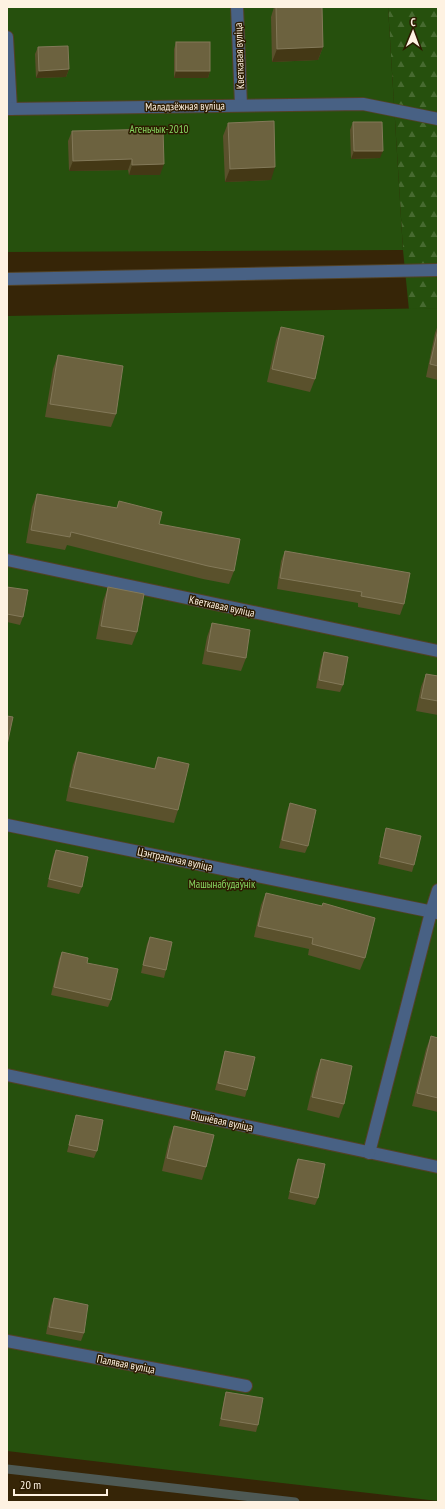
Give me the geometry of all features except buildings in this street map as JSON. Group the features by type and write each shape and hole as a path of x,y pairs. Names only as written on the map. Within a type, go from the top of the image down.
{"street":[{"name":"Кветкавая вуліца","path":"237,7 241,105"},
{"path":"7,37 9,109"},
{"name":"Маладзёжная вуліца","path":"9,109 363,104 438,119"},
{"path":"7,279 438,270"},
{"name":"Кветкавая вуліца","path":"7,560 438,651"},
{"name":"Цэнтральная вуліца","path":"7,825 435,913"},
{"path":"369,1153 435,913 438,890"},
{"name":"Вішнёвая вуліца","path":"7,1075 438,1167"},
{"name":"Палявая вуліца","path":"7,1341 246,1386"}],"green space":[{"name":"Агеньчык-2010","path":"7,7 388,7 403,250 7,252"},
{"path":"388,7 438,7 438,308 409,310 403,250"},
{"name":"Машынабудаўнік","path":"438,308 438,1501 7,1451 7,316"}],"waterway":[{"path":"7,1469 295,1502"}]}
